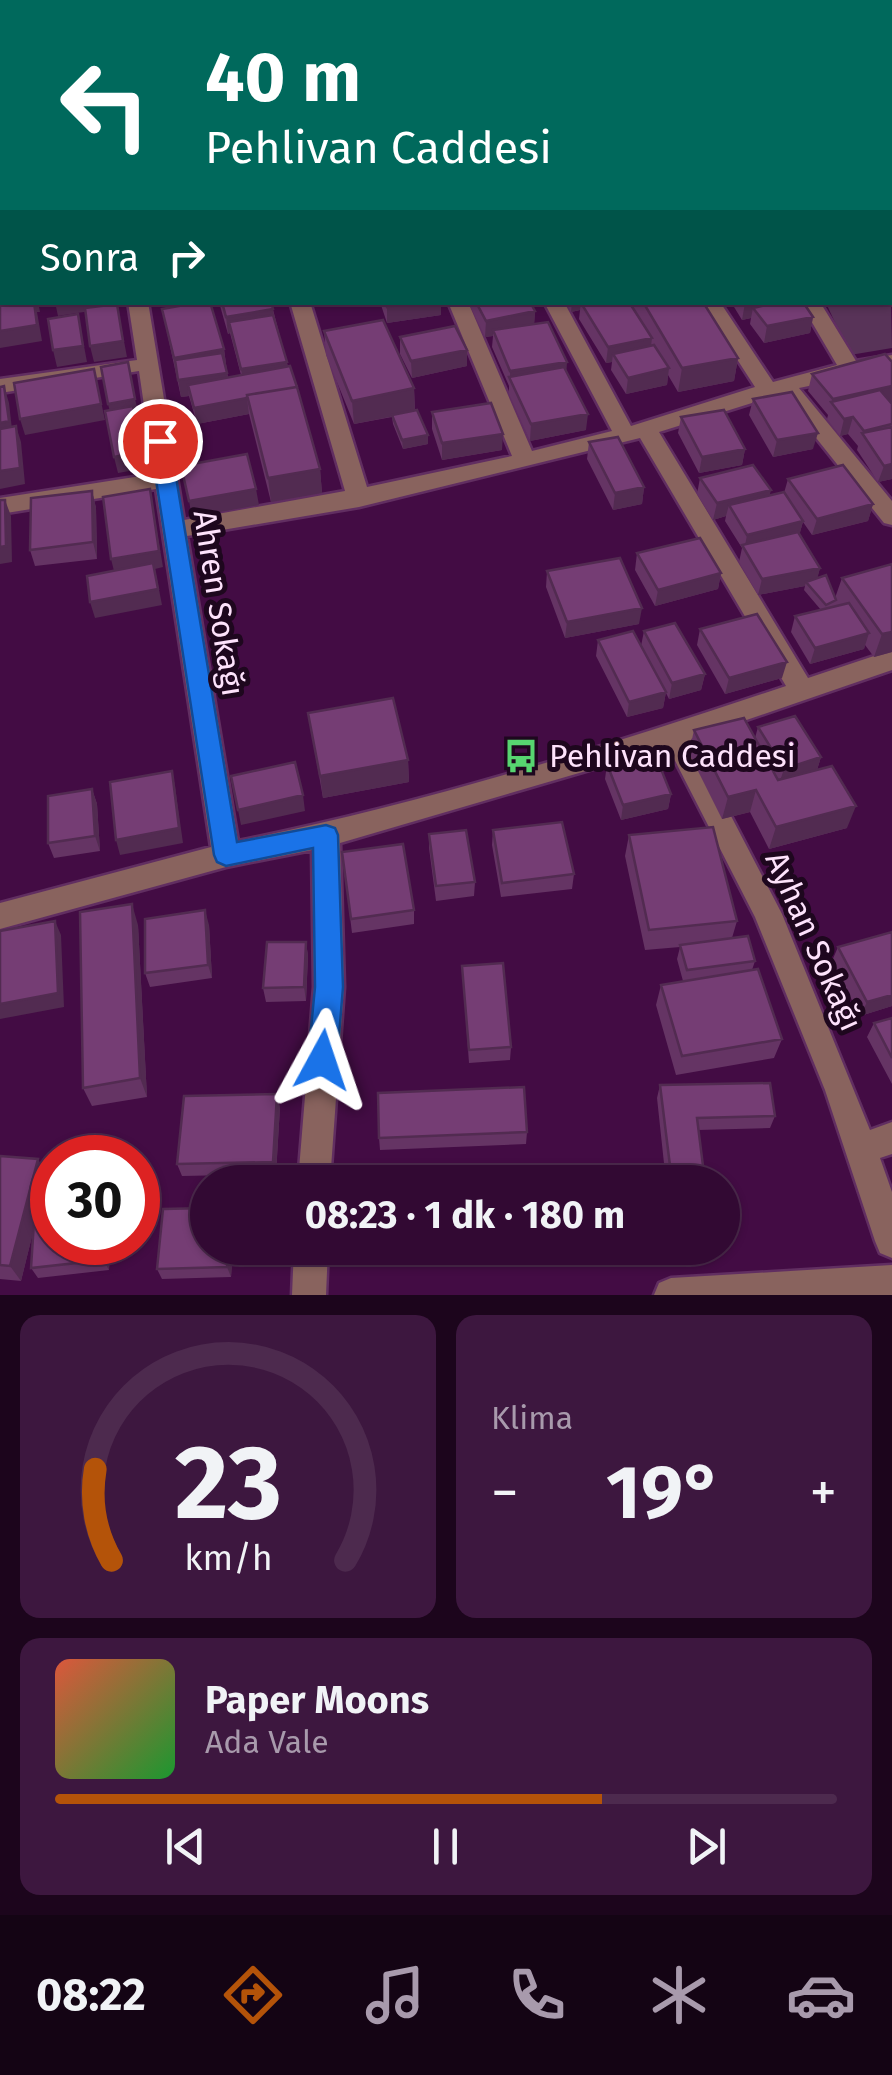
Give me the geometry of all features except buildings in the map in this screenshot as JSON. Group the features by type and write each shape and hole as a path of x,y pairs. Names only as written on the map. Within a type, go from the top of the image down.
{"street":[{"name":"Ahren Sokağı","path":"138,305 226,855"},
{"path":"301,305 359,499"},
{"path":"459,305 524,459"},
{"path":"556,305 803,692"},
{"path":"712,305 777,388 892,516"},
{"path":"812,305 848,367"},
{"path":"174,530 359,499 635,431 848,367 892,362"},
{"path":"0,386 148,364"},
{"path":"0,506 166,480"},
{"path":"0,916 226,855 326,835 675,734 892,660"},
{"name":"Ayhan Sokağı","path":"675,734 768,914 841,1090 892,1240"},
{"path":"315,1165 329,987 326,835"},
{"path":"860,1149 892,1138"},
{"path":"309,1295 310,1265"},
{"path":"672,1295 892,1282"}],"shaded area":[{"path":"827,305 891,305 892,348 850,355"}],"place":[{"name":"Pehlivan Caddesi","path":"521,756"}],"route":[{"path":"160,441 226,855 326,835 329,987 322,1060"}]}
